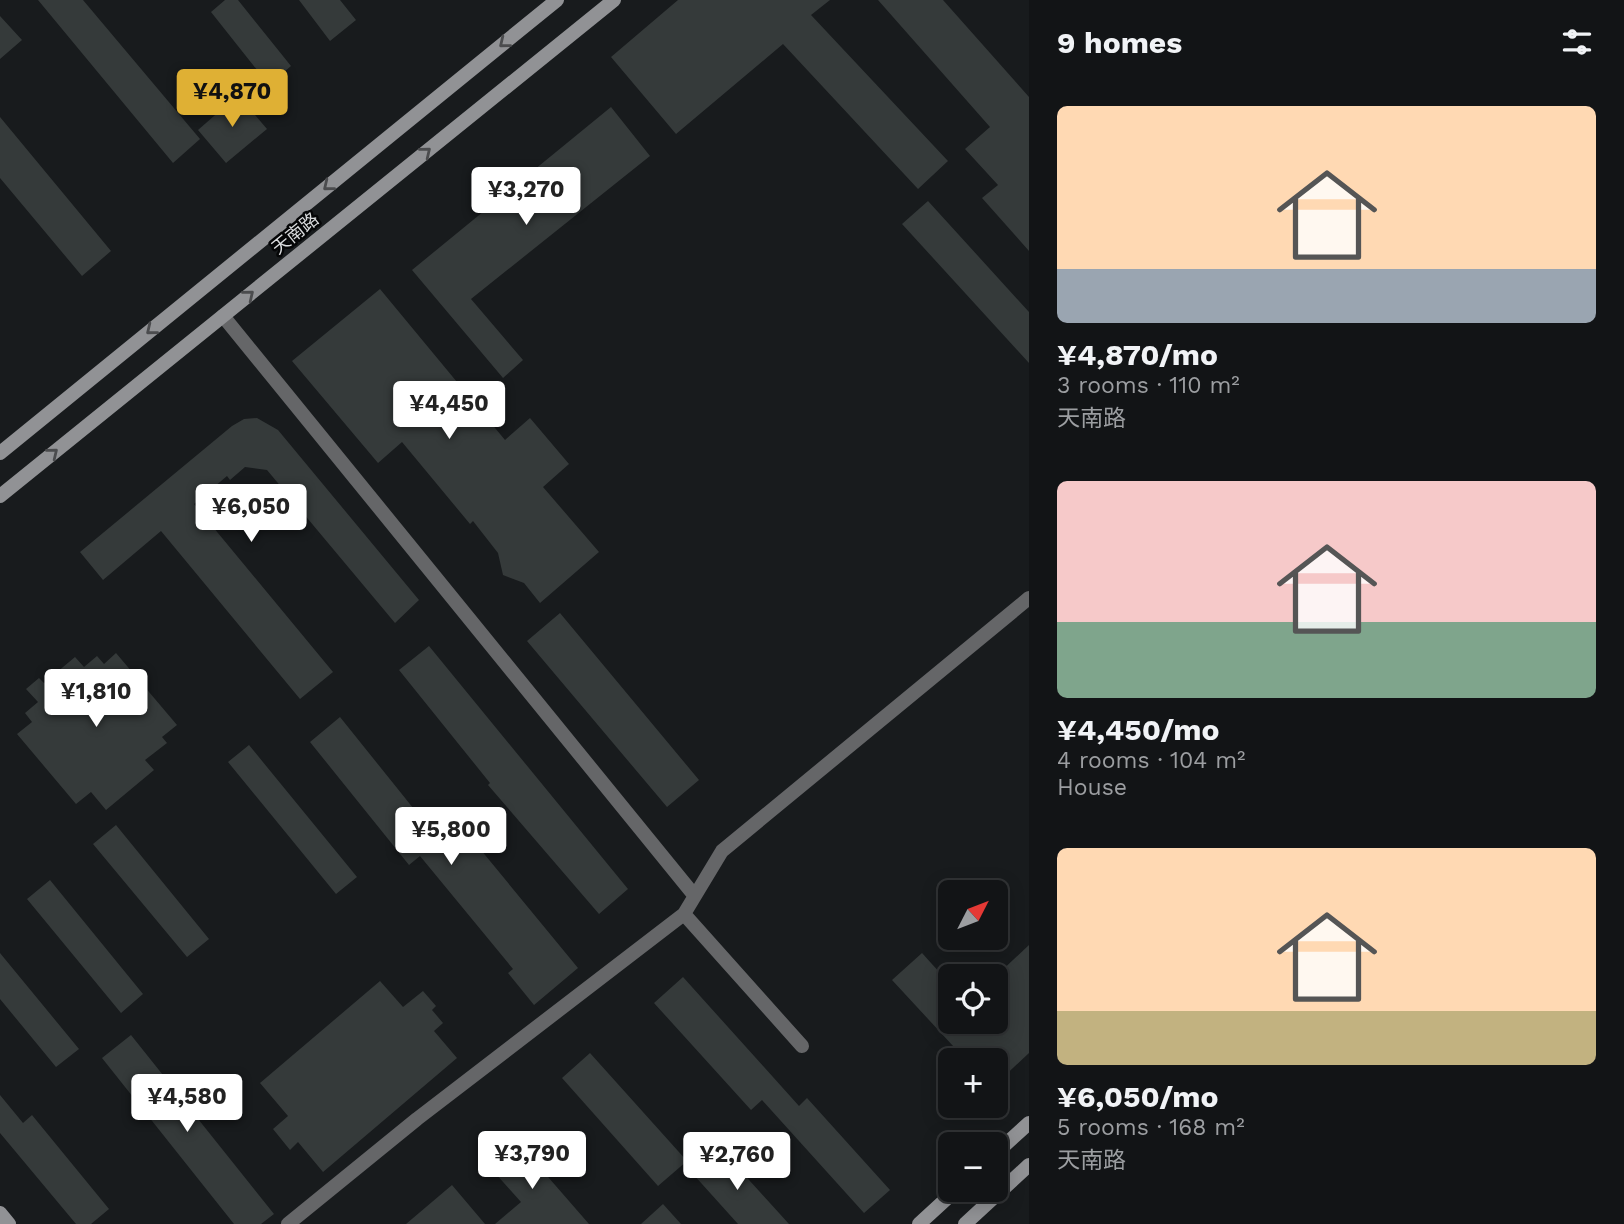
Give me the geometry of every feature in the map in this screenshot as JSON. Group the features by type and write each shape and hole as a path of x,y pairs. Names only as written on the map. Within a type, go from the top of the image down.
{"street":[{"name":"天南路","path":"0,453 557,0"},
{"name":"天南路","path":"0,496 614,0"},
{"path":"223,316 694,895"},
{"path":"288,1224 417,1119 684,914 722,851 1029,598"},
{"path":"684,914 802,1046"},
{"path":"1008,1142 1029,1123"},
{"path":"965,1224 1029,1165"},
{"path":"919,1224 943,1202"},
{"path":"0,1213 9,1224"}],"building":[{"path":"38,0 83,0 200,139 173,163"},
{"path":"225,0 238,0 291,66 269,85 211,12"},
{"path":"299,0 340,0 356,20 330,41"},
{"path":"678,0 830,0 811,15 948,161 918,189 783,44 676,134 611,57"},
{"path":"878,0 943,0 1029,97 1029,251 982,198 998,185 965,149 990,127"},
{"path":"0,16 22,40 0,59"},
{"path":"238,95 267,129 226,163 198,130"},
{"path":"611,107 650,156 471,299 523,360 503,378 412,270"},
{"path":"0,117 111,251 82,276 0,178"},
{"path":"928,201 1029,312 1029,363 902,224"},
{"path":"380,289 505,440 530,418 569,464 543,487 599,552 540,603 524,583 503,575 498,553 473,521 470,524 402,442 378,463 292,361"},
{"path":"257,418 278,430 419,600 395,623 267,470 245,467 230,480 227,476 194,504 333,672 300,699 161,531 103,580 80,552 232,426 244,419"},
{"path":"560,613 699,780 667,807 527,641"},
{"path":"429,646 628,889 599,914 488,785 490,783 399,670"},
{"path":"116,653 177,725 162,737 167,743 145,760 154,770 106,810 91,792 76,804 17,734 32,722 25,713 38,702 26,689 39,678 44,683 75,657 84,667 97,656 104,664"},
{"path":"340,717 442,844 462,827 578,968 534,1005 508,973 513,969 420,856 409,865 310,742"},
{"path":"249,745 357,877 336,894 228,762"},
{"path":"116,825 209,939 187,957 93,844"},
{"path":"50,880 143,994 121,1013 27,899"},
{"path":"1029,945 1029,1053 1008,1073 1008,1048 955,1048 942,1034 1008,1034 1008,965"},
{"path":"0,953 79,1049 56,1067 0,999"},
{"path":"922,953 938,971 938,1030 892,980"},
{"path":"683,977 799,1106 807,1098 890,1190 864,1213 762,1100 751,1110 654,1003"},
{"path":"380,981 403,1007 423,991 436,1006 432,1010 443,1023 434,1031 457,1058 323,1172 298,1142 290,1150 273,1129 288,1116 260,1083"},
{"path":"131,1035 274,1214 261,1224 234,1224 102,1058"},
{"path":"590,1053 687,1161 658,1186 562,1078"},
{"path":"0,1095 23,1123 32,1115 109,1209 91,1224 76,1224 0,1133"},
{"path":"515,1139 589,1224 495,1224 521,1202 487,1164"},
{"path":"721,1149 789,1224 738,1224 693,1174"},
{"path":"452,1185 485,1224 406,1224"},
{"path":"663,1204 681,1224 641,1224"}]}
